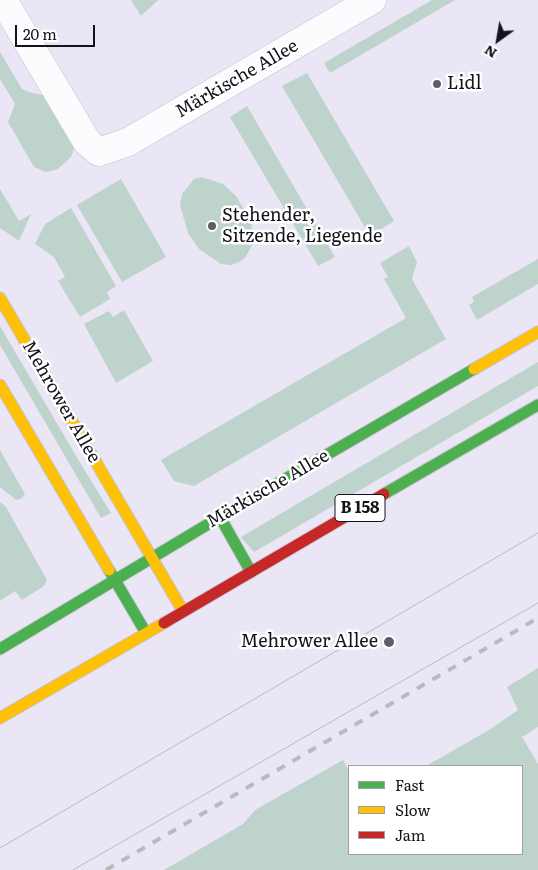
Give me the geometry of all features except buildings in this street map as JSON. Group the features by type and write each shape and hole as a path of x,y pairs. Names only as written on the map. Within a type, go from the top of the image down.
{"main road":[{"name":"Mehrower Allee","path":"0,298 183,611"},
{"name":"Märkische Allee","path":"0,649 152,557 538,332"},
{"path":"0,385 146,633"},
{"name":"B 158","path":"0,718 538,405"},
{"path":"220,517 251,572"}],"street":[{"name":"Märkische Allee","path":"3,0 87,142 99,152 128,142 372,0"}],"green space":[{"path":"131,0 158,0 141,16"},
{"path":"432,0 455,0 330,73 324,63"},
{"path":"0,52 22,89 49,96 72,134 74,148 71,157 58,169 46,172 34,167 8,122 15,104 0,79"},
{"path":"307,73 394,221 370,236 282,86"},
{"path":"247,106 335,257 318,266 230,117"},
{"path":"202,177 223,184 236,196 251,221 254,242 245,258 239,262 231,265 221,264 199,249 188,233 180,205 182,194 194,179"},
{"path":"121,179 166,257 122,282 77,205"},
{"path":"0,189 19,221 31,214 19,241 0,228"},
{"path":"71,208 116,286 107,292 110,299 80,317 58,281 65,277 54,257 35,244 45,224"},
{"path":"409,246 417,262 412,279 446,339 194,486 174,481 161,460 406,318 384,279 388,277 380,263"},
{"path":"538,259 538,284 477,320 469,305 474,302 472,297"},
{"path":"124,310 153,361 116,383 84,324 109,311 113,317"},
{"path":"0,326 111,513 101,518 0,345"},
{"path":"538,362 538,386 254,552 241,537"},
{"path":"0,450 25,494 21,499 16,500 0,487"},
{"path":"0,502 6,507 47,580 44,586 22,600 15,591 0,601"},
{"path":"538,668 538,727 522,737 538,764 538,870 164,870 243,824 255,810 343,760 348,769 348,855 523,855 523,765 428,765 489,730 518,710 507,687"}],"tram line":[{"path":"0,848 538,533"},
{"path":"73,870 538,603"}],"railway":[{"path":"106,870 538,618"}],"traffic: fast":[{"path":"0,649 220,517 474,369"},
{"path":"384,494 538,405"},
{"path":"220,517 251,572"},
{"path":"109,570 146,633"}],"traffic: slow":[{"path":"0,298 183,611"},
{"path":"474,369 538,332"},
{"path":"0,385 109,570"},
{"path":"0,718 164,623"}],"traffic: jam":[{"path":"164,623 384,494"}],"place":[{"name":"Lidl","path":"437,84"},
{"name":"Stehender, Sitzende, Liegende","path":"212,226"},
{"name":"Mehrower Allee","path":"389,642"}]}
